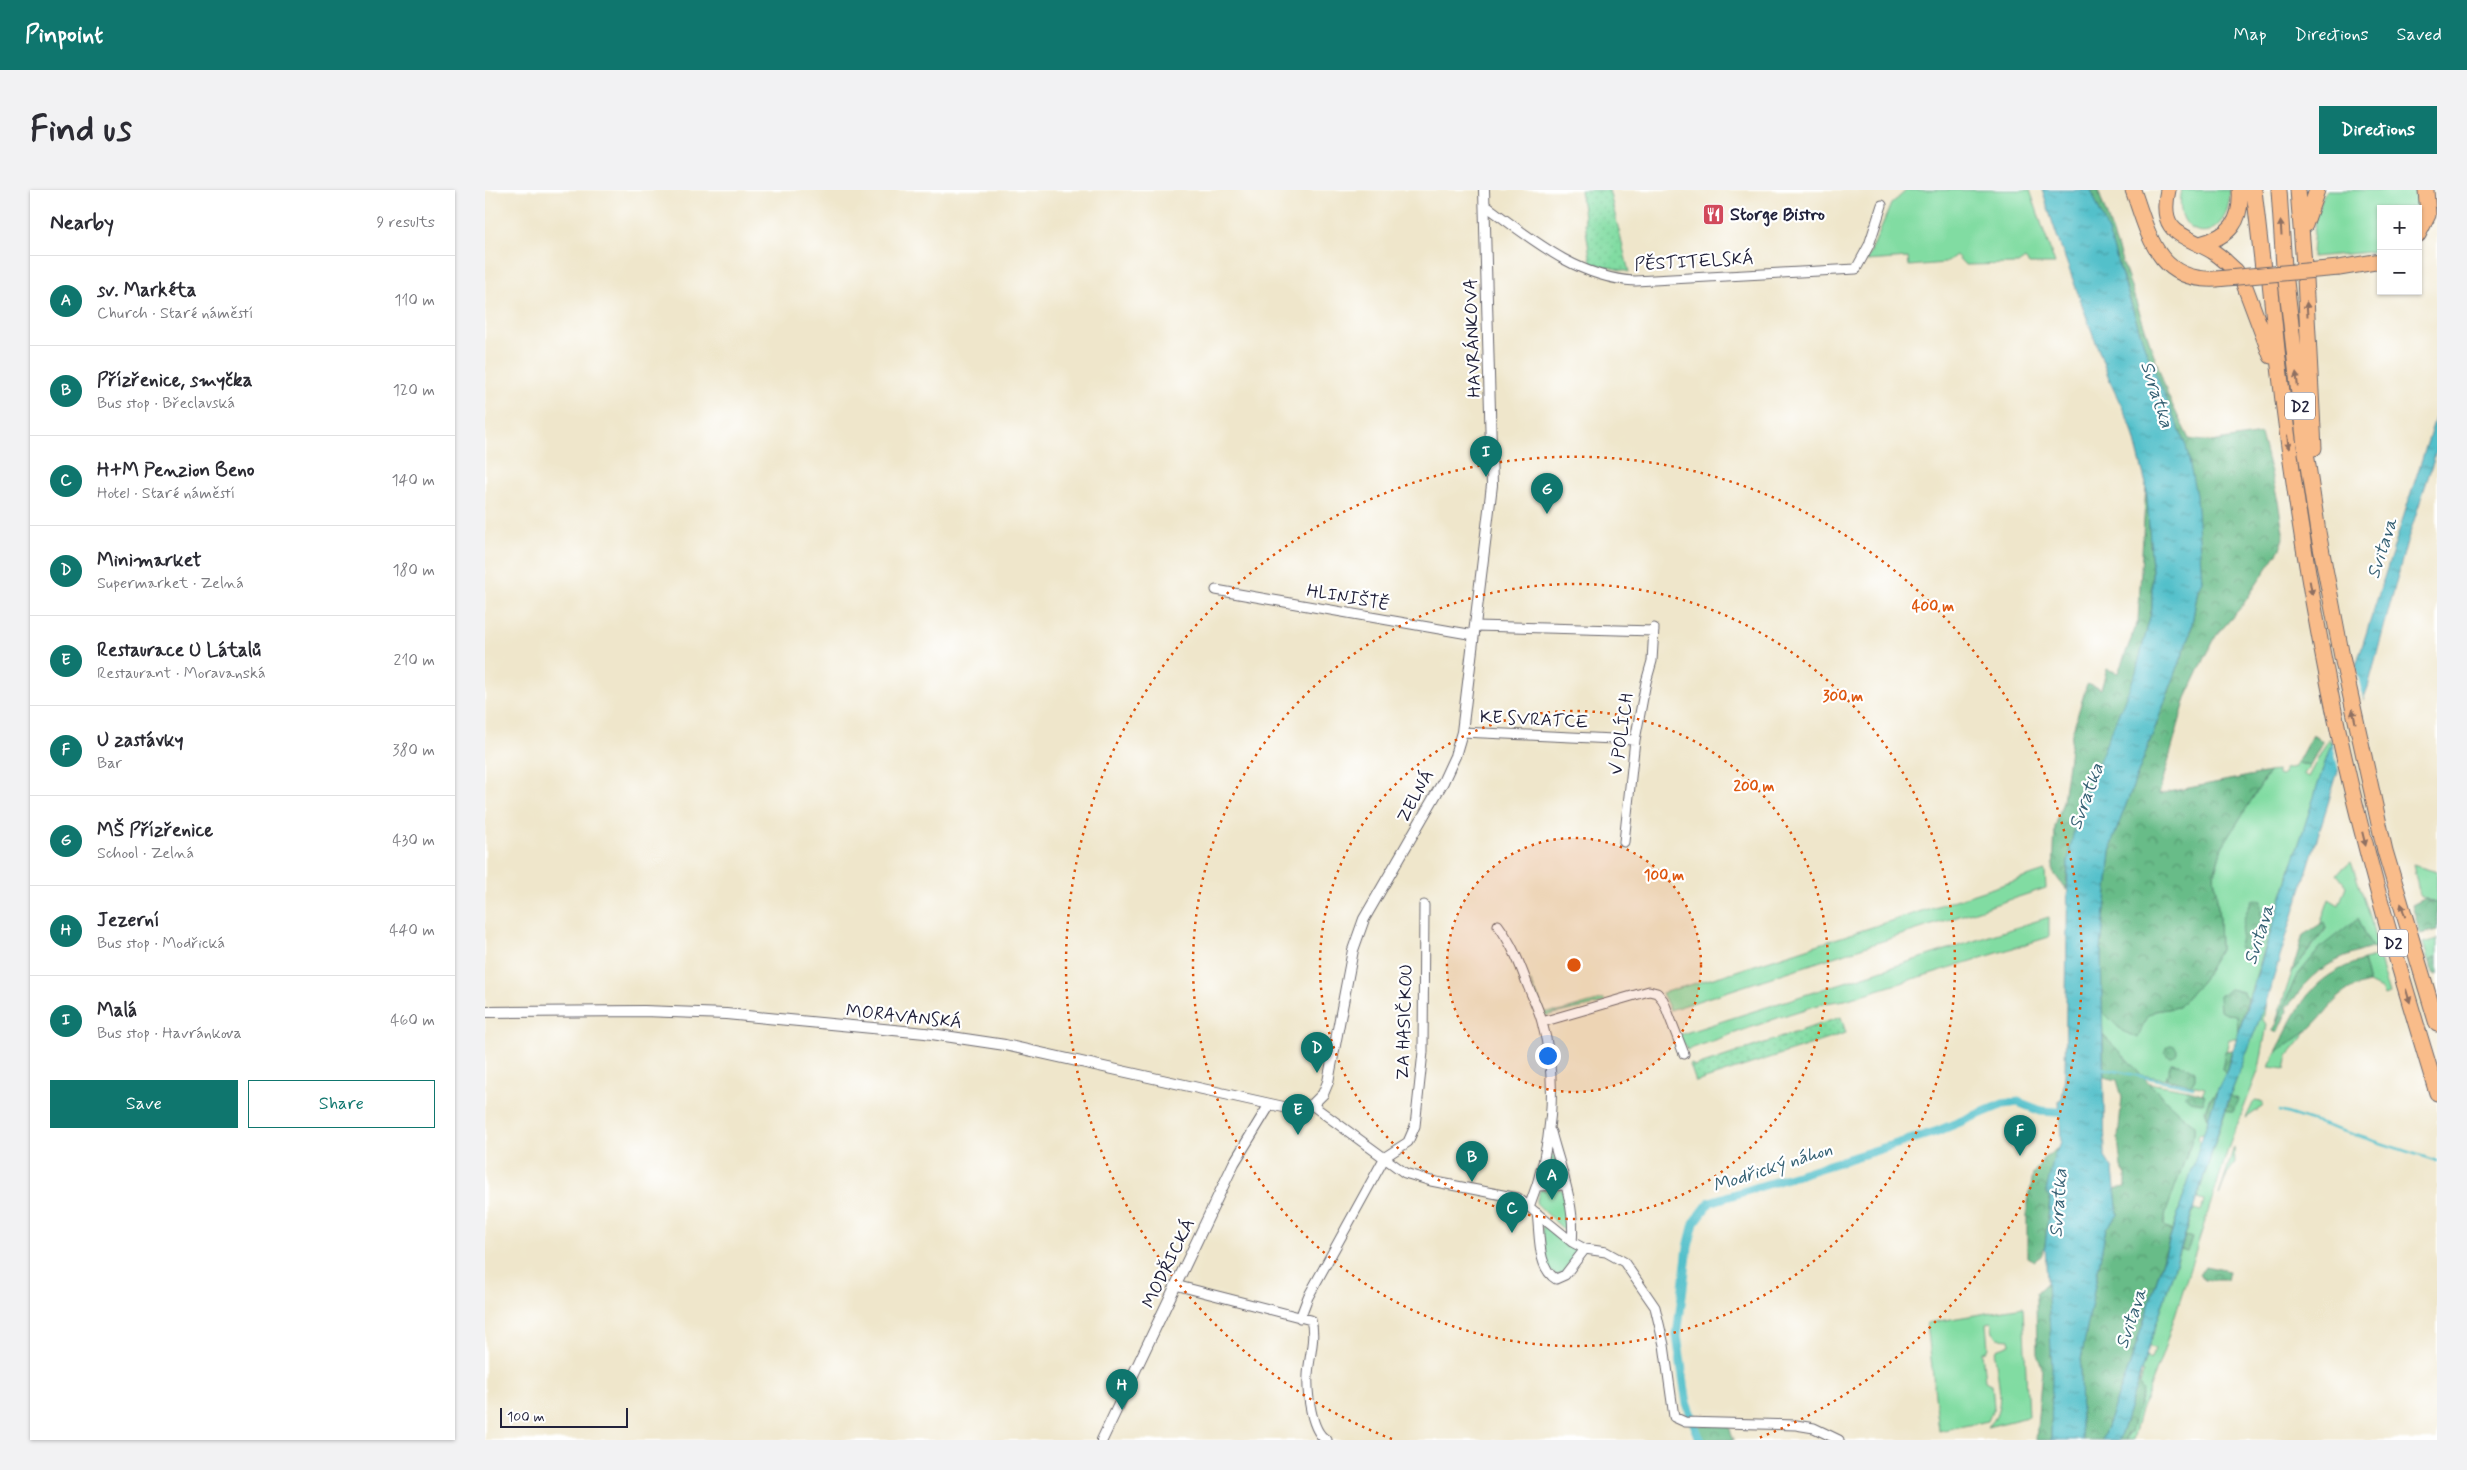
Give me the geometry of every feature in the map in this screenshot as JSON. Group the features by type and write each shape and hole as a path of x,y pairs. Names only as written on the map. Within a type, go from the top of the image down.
{"highway":[{"path":"2133,190 2152,243 2161,258 2170,267 2184,276 2199,279 2216,279 2339,268 2377,262"},
{"path":"2168,190 2166,211 2171,225 2183,237 2221,257 2236,271"},
{"path":"2199,244 2215,239 2231,228 2240,206 2240,190"},
{"path":"2253,190 2267,273"},
{"name":"D2","path":"2263,190 2267,273 2279,376 2302,540 2329,688 2353,792 2405,989 2437,1093"},
{"name":"D2","path":"2279,190 2285,274 2305,446 2318,532 2364,763 2385,851 2437,1024"},
{"path":"2298,190 2318,532"},
{"path":"2304,267 2307,215 2317,190"},
{"path":"2422,227 2428,215 2427,190"},
{"path":"2244,284 2279,376"}],"street":[{"name":"HAVRÁNKOVA","path":"1484,190 1492,485"},
{"name":"PĚSTITELSKÁ","path":"1485,205 1543,247 1569,262 1603,277 1635,281 1856,269 1869,245 1883,205"},
{"name":"ZELNÁ","path":"1313,1106 1323,1094 1328,1082 1353,950 1364,919 1443,782 1455,756 1462,732 1492,485"},
{"name":"HLINIŠTĚ","path":"1217,590 1474,631"},
{"name":"V POLÍCH","path":"1474,631 1654,630 1652,661 1635,740 1624,842"},
{"name":"KE SVRATCE","path":"1462,732 1635,740"},
{"name":"ZA HASIČKOU","path":"1385,1157 1408,1142 1415,1126 1423,1052 1424,905"},
{"path":"1498,925 1514,949 1542,1022 1551,1090 1550,1130 1537,1186 1529,1207"},
{"path":"1542,1022 1649,991 1657,993 1663,1000 1684,1054"},
{"name":"MORAVANSKÁ","path":"485,1012 644,1011 726,1014 925,1033 1005,1045 1288,1108 1313,1106"},
{"name":"MODŘICKÁ","path":"1103,1440 1234,1163 1270,1104"},
{"path":"1313,1106 1409,1175 1518,1198 1572,1242 1585,1249 1606,1252 1625,1262 1655,1307 1664,1345 1673,1416 1685,1422 1796,1425 1814,1428 1839,1440"},
{"path":"1550,1130 1566,1186 1573,1231 1572,1242"},
{"path":"1301,1318 1308,1297 1385,1157"},
{"path":"1537,1186 1566,1186"},
{"path":"1537,1213 1543,1261 1548,1274 1557,1279 1565,1275 1585,1249"},
{"path":"1175,1285 1311,1320 1313,1329 1308,1377 1315,1428 1321,1437 1327,1440"}],"green space":[{"path":"1580,190 1609,190 1629,272 1591,263"},
{"path":"1907,190 2030,190 2055,264 2029,264 2025,259 2018,264 1965,265 1956,255 1945,263 1909,266 1908,258 1867,261 1891,204"},
{"path":"2091,190 2098,190 2168,396 2189,439 2211,442 2261,434 2278,501 2284,538 2280,549 2242,606 2216,636 2204,660 2186,698 2159,794 2269,772 2222,847 2214,875 2219,917 2220,950 2203,979 2179,1007 2155,1011 2147,1016 2138,1038 2122,1031 2102,1011 2101,949 2112,842 2190,635 2198,589 2202,580 2154,383 2125,285"},
{"path":"2182,190 2230,190 2227,209 2220,222 2211,230 2201,232 2192,228 2184,220 2181,207"},
{"path":"2326,190 2416,190 2417,205 2377,205 2377,249 2370,252 2312,257 2315,222"},
{"path":"2146,484 2152,569 2152,609 2136,673 2068,861 2066,890 2053,872 2055,827 2063,801 2072,733 2087,684 2101,689 2107,669 2118,673 2138,621"},
{"path":"2312,735 2323,741 2310,765 2297,763"},
{"path":"2329,738 2331,745 2248,1000 2243,992 2230,989 2226,1014 2237,1014 2238,1033 2236,1039 2229,1039 2222,1069 2226,1072 2217,1091 2209,1099 2205,1111 2208,1119 2204,1133 2198,1134 2197,1140 2201,1143 2172,1231 2164,1226 2166,1212 2194,1134 2194,1125 2167,1103 2149,1083 2189,1090 2185,1095 2202,1095 2205,1088 2191,1085 2195,1078 2183,1065 2171,1063 2166,1079 2142,1075 2103,1035 2102,1011 2122,1031 2155,1011 2179,1007 2203,979 2220,950 2219,917 2214,875 2222,847 2269,772 2277,771 2278,775 2282,776 2284,769 2295,767 2297,763 2310,765 2303,774 2308,777"},
{"path":"2351,862 2370,916 2377,947 2372,948 2358,918 2296,977 2273,1031 2292,972 2326,929 2324,923 2320,925 2329,899 2339,905 2346,886 2337,874"},
{"path":"2413,865 2437,872 2437,904 2420,896"},
{"path":"2045,871 2046,888 1670,1010 1662,993 1724,975"},
{"path":"2252,899 2261,901 2261,946 2248,951 2239,948 2244,918"},
{"path":"2424,899 2437,904 2437,930 2420,934 2412,905"},
{"path":"2049,917 2049,937 1845,1000 1825,1003 1789,1014 1687,1050 1679,1035"},
{"path":"2358,918 2372,948 2336,961 2313,976 2286,1007 2287,1011 2277,1033 2273,1031 2296,977 2321,947"},
{"path":"2324,922 2326,928 2292,972 2303,935"},
{"path":"2437,939 2437,956 2430,961 2430,966 2423,943"},
{"path":"2379,956 2390,994 2384,996 2381,989 2369,983 2363,960"},
{"path":"2437,956 2437,975 2432,973 2430,961"},
{"path":"2363,960 2369,983 2358,986 2343,994 2312,1027 2276,1052 2300,1007 2318,984 2345,967"},
{"path":"1530,980 1545,1012 1558,1012 1604,999 1605,1003 1544,1016"},
{"path":"2230,989 2243,992 2248,1000 2238,1033 2237,1015 2226,1014 2220,1010 2219,996"},
{"path":"2266,1002 2263,1020 2267,1025 2259,1069 2229,1146 2163,1353 2140,1413 2133,1440 2126,1440 2143,1373 2141,1371 2146,1357 2150,1360 2155,1349 2149,1346 2181,1249 2187,1251 2192,1238 2185,1236 2194,1209 2201,1211 2204,1201 2197,1199 2226,1109 2233,1111 2238,1099 2230,1096"},
{"path":"1841,1017 1846,1033 1696,1082 1690,1065 1692,1064 1694,1067"},
{"path":"2310,1029 2288,1056 2285,1069 2269,1067 2276,1052"},
{"path":"2103,1035 2158,1093 2194,1125 2194,1134 2166,1212 2164,1226 2172,1231 2130,1364 2102,1440 2083,1440 2081,1430 2080,1365 2106,1228 2118,1215 2115,1189 2126,1187 2126,1175 2121,1167 2118,1138 2122,1097 2117,1080 2104,1077"},
{"path":"2171,1045 2177,1051 2171,1057 2165,1051"},
{"path":"2232,1050 2226,1072 2222,1069 2225,1051"},
{"path":"2171,1063 2183,1065 2195,1071 2195,1078 2191,1085 2166,1079"},
{"path":"2189,1090 2205,1095 2202,1103 2190,1101 2184,1096"},
{"path":"2217,1091 2208,1119 2206,1111 2208,1104 2211,1097"},
{"path":"2230,1096 2238,1099 2233,1112 2226,1109"},
{"path":"2254,1101 2263,1102 2262,1107 2246,1118"},
{"path":"2234,1147 2235,1163 2227,1174 2219,1195"},
{"path":"2058,1148 2046,1192 2050,1198 2045,1246 2041,1256 2034,1261 2027,1257 2027,1209 2033,1174 2043,1159"},
{"path":"1555,1155 1561,1179 1555,1184 1543,1182 1548,1156"},
{"path":"1561,1189 1564,1192 1570,1231 1568,1234 1536,1203 1540,1190"},
{"path":"1542,1226 1577,1250 1563,1273 1556,1275 1548,1269"},
{"path":"2185,1236 2192,1238 2187,1251 2181,1249"},
{"path":"2205,1266 2229,1271 2227,1280 2205,1280 2199,1275"},
{"path":"2049,1281 2053,1386 2051,1440 2036,1440 2042,1368 2037,1354 2036,1299 2037,1292"},
{"path":"2023,1307 2028,1417 1987,1427 1993,1421 1999,1404 2000,1394 1995,1355 1997,1349 2010,1344 2009,1339 1998,1338 1993,1333 1991,1322 1986,1323 1988,1348 1982,1352 1985,1381 1992,1384 1994,1407 1988,1421 1939,1431 1927,1323"},
{"path":"2141,1371 2139,1384 2143,1391 2131,1432 2127,1433 2126,1440 2119,1440"},
{"path":"1728,1424 1734,1440 1696,1440 1691,1426"}],"water":[{"name":"Svratka","path":"2042,190 2091,190 2108,232 2145,348 2186,446 2196,495 2202,581 2198,589 2190,635 2112,842 2101,949 2105,1157 2113,1170 2118,1215 2106,1228 2080,1365 2081,1430 2083,1440 2051,1440 2052,1367 2045,1246 2050,1199 2046,1192 2054,1156 2061,1142 2059,1100 2062,1098 2065,1075 2068,861 2077,814 2136,672 2152,609 2152,569 2146,484 2131,426 2111,384"},
{"path":"2437,412 2437,450 2406,545 2368,687 2349,736 2266,1002 2228,1101 2119,1440 2102,1440 2130,1364 2217,1091 2226,1072"}],"pier":[{"path":"2355,663 2364,703 2340,776 2331,736"}],"waterway":[{"path":"2101,1068 2193,1087"},
{"name":"Modřický náhon","path":"1700,1440 1687,1404 1677,1336 1688,1247 1694,1223 1710,1202 1938,1131 2003,1104 2018,1102 2041,1111 2072,1113"},
{"path":"2280,1111 2437,1161"}],"place":[{"name":"Storge Bistro","path":"1714,214"},
{"name":"Malá","path":"1486,477"},
{"name":"MŠ Přízřenice","path":"1547,514"},
{"name":"Minimarket","path":"1317,1073"},
{"name":"Restaurace U Látalů","path":"1298,1135"},
{"name":"U zastávky","path":"2020,1156"},
{"name":"Přízřenice, smyčka","path":"1472,1182"},
{"name":"sv. Markéta","path":"1552,1200"},
{"name":"H+M Penzion Beno","path":"1512,1233"},
{"name":"Jezerní","path":"1122,1410"}],"water label":[{"name":"Svitava","path":"2381,548"},
{"name":"Svitava","path":"2258,934"},
{"name":"Svitava","path":"2130,1318"}]}
